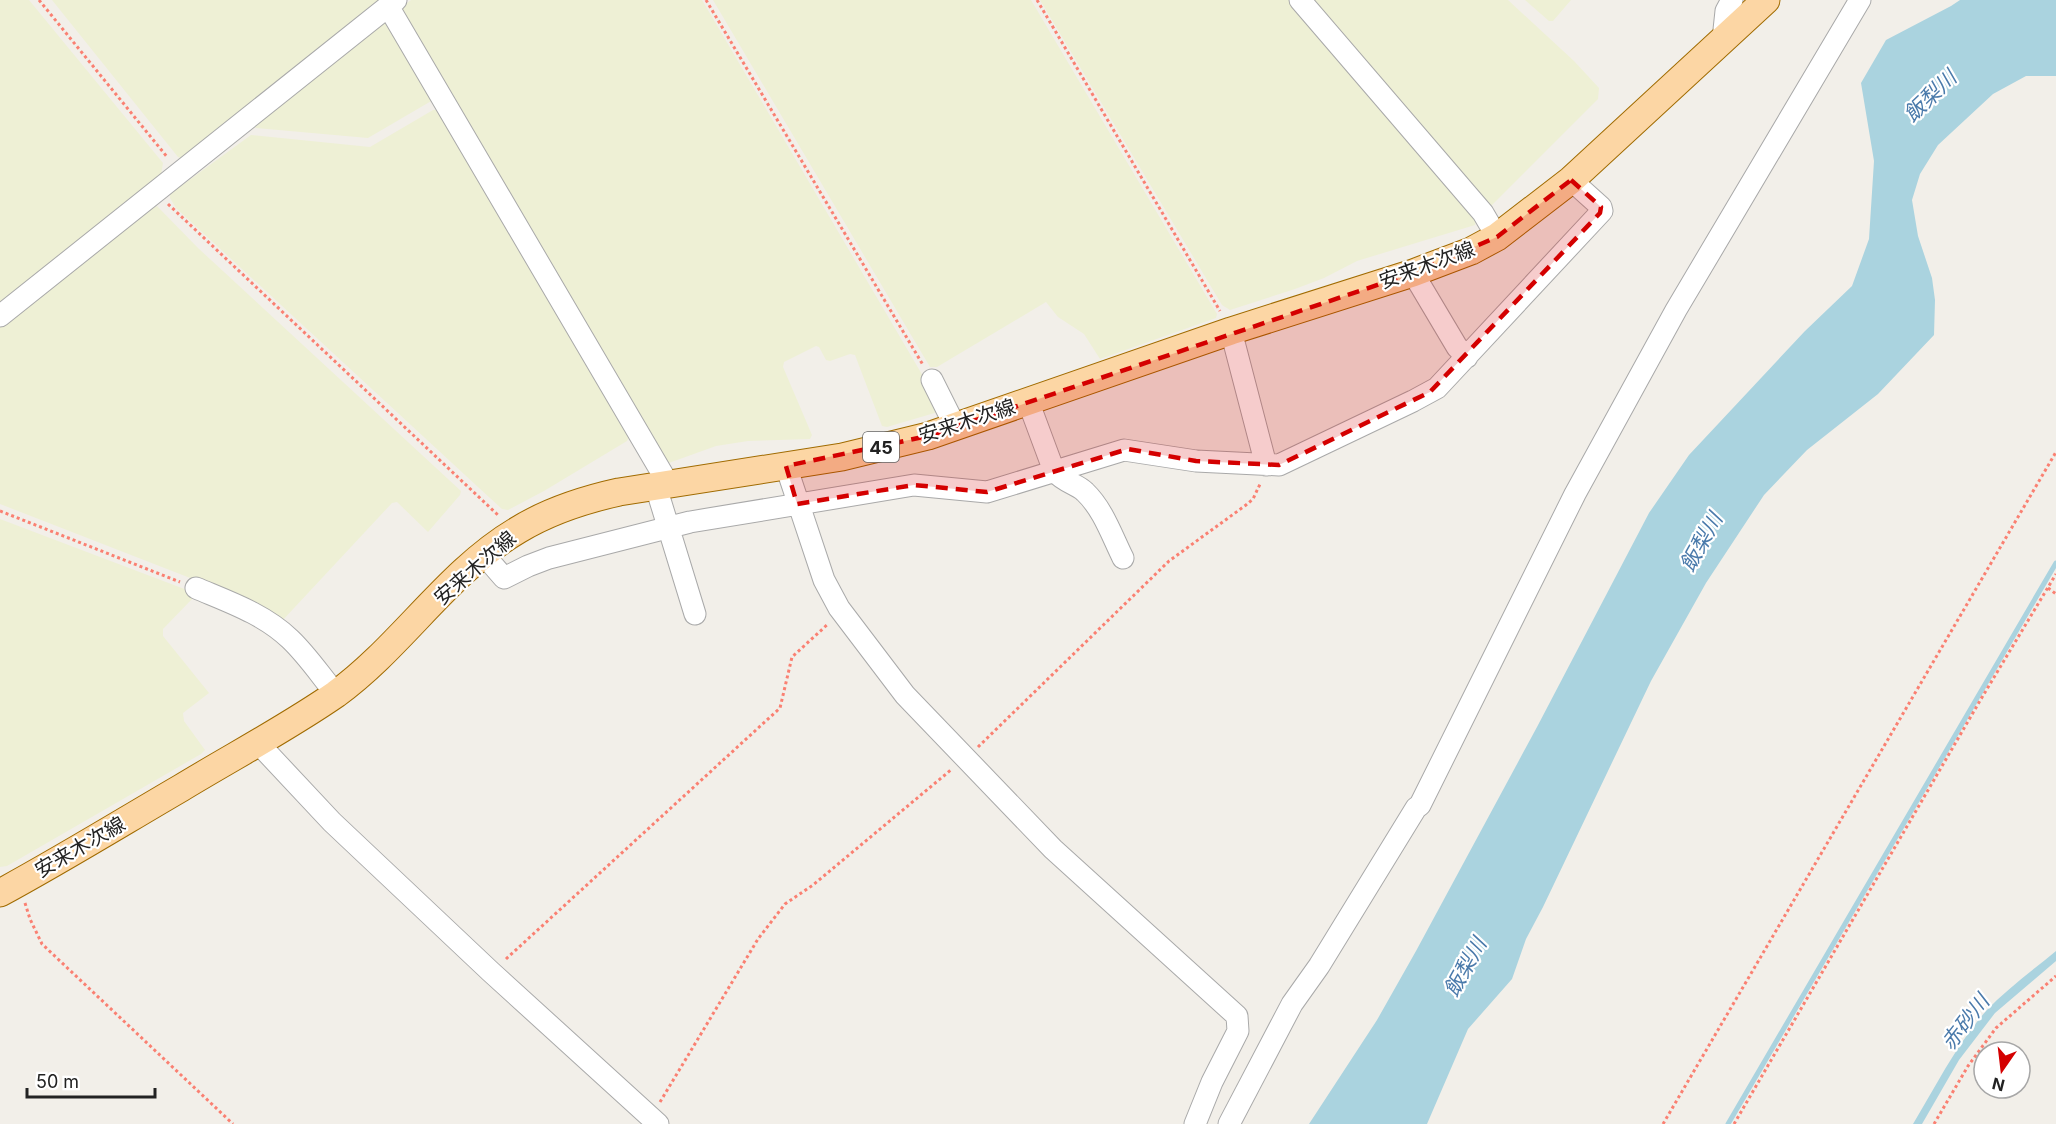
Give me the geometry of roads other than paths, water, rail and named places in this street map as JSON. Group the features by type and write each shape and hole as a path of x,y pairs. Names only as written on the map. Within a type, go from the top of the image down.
{"main road":[{"name":"安来木次線","path":"10,887 336,694 384,653 484,555 515,531 537,519 586,499 842,457 928,436 1231,331 1413,273 1471,251 1497,237 1571,180 1766,0"}],"street":[{"path":"1300,0 1483,213 1497,237"},
{"path":"1723,39 1726,11 1732,0"},
{"path":"1229,1124 1292,1004 1319,966 1420,805 1581,484 1676,310 1860,0"},
{"path":"0,316 181,174 392,3 663,486 669,527 695,614"},
{"path":"484,555 504,578 549,558 690,522 914,486 987,492 1128,449 1196,461 1279,465 1430,392 1467,357 1602,212 1601,207 1571,180"},
{"path":"1413,273 1457,347 1467,357"},
{"path":"1231,331 1266,465"},
{"path":"932,380 955,426"},
{"path":"1028,401 1054,471 1062,480 1085,491 1098,508 1123,558"},
{"path":"786,466 824,580 839,608 905,695 1053,849 1237,1016 1238,1031 1212,1082 1195,1124"},
{"path":"196,588 250,611 284,633 336,694"},
{"path":"258,742 332,822 654,1121"}],"water":[{"name":"飯梨川","path":"1960,0 2056,0 2056,76 2026,76 1993,94 1938,145 1920,174 1912,200 1918,236 1932,278 1935,300 1934,335 1878,394 1807,450 1764,495 1706,583 1651,681 1526,939 1512,979 1468,1029 1427,1124 1309,1124 1377,1020 1416,951 1649,513 1689,455 1805,331 1852,286 1869,239 1874,161 1861,83 1886,40"},
{"path":"2056,951 2056,961 1995,1013 1972,1040 1922,1124 1913,1124 1975,1024 2003,995"}],"waterway":[{"path":"1728,1124 2056,563"}],"water label":[{"name":"赤砂川","path":"1965,1022"}]}
